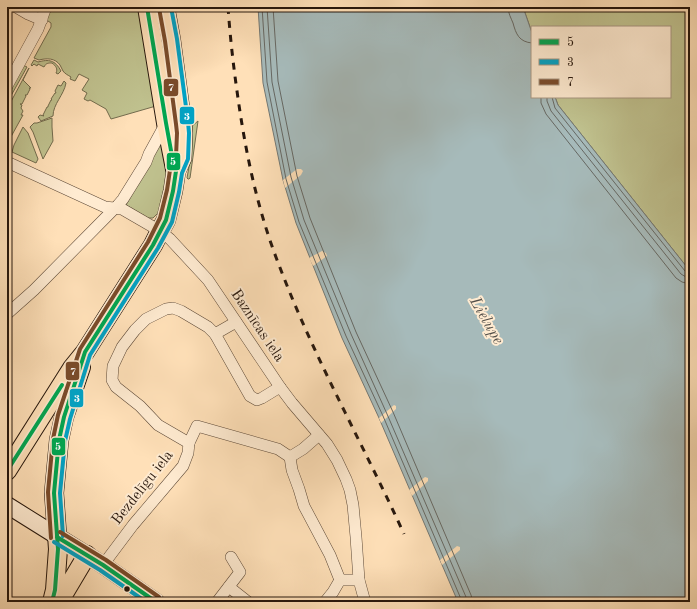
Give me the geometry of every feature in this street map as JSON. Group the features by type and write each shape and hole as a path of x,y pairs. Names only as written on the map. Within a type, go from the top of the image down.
{"main road":[{"path":"147,7 166,123 176,171"},
{"path":"7,471 72,368 85,352 153,245 166,220 176,171 182,158 183,134 172,40 165,7"},
{"path":"52,602 55,590 58,549 54,493 59,440 64,417 85,352"},
{"path":"50,404 57,407 64,417"},
{"path":"7,505 103,565 156,602"},
{"path":"59,602 87,555"}],"street":[{"path":"16,7 42,20"},
{"path":"7,86 38,29 46,7"},
{"path":"7,314 34,290 123,199 146,162 166,123"},
{"name":"Baznīcas iela","path":"7,162 105,207 122,209 160,231 170,239 208,280 280,387 326,444 342,469 350,490 356,537 359,580 365,602"},
{"path":"188,443 158,425 140,406 116,387 112,380 113,366 122,347 146,319 166,309 173,308 181,311 208,327 215,334 250,396 257,400 280,387"},
{"path":"215,334 236,322"},
{"name":"Bezdelīgu iela","path":"103,565 133,525 183,466 188,453 188,443 197,426 278,449 290,457"},
{"path":"319,435 303,449 290,457 292,470 304,506 330,555 340,580"},
{"path":"217,602 240,572 231,557"},
{"path":"340,580 359,580"},
{"path":"325,602 340,580"},
{"path":"229,586 248,602"}],"green space":[{"path":"23,7 144,7 156,106 111,119 106,109 90,100 88,101 84,99 87,93 82,90 89,79 79,74 75,81 70,79 71,77 64,72 56,61 48,59 39,60 34,58 51,27 51,23"},
{"path":"523,7 690,7 690,271 558,105 555,98 671,98 671,26 531,26 531,30"},
{"path":"34,60 38,62 51,61 56,65 61,71 58,74 56,73 57,70 55,65 52,63 47,64 44,67 38,64 37,66 34,64 32,66 31,65"},
{"path":"23,65 27,67 7,103 7,95"},
{"path":"29,68 23,80 31,88 29,88 30,89 27,95 25,95 26,96 22,104 20,104 22,105 21,108 23,111 21,115 23,115 7,144 7,109"},
{"path":"64,81 66,83 65,87 55,107 53,116 41,121 38,117 40,115 44,116 43,115 47,107 52,100 51,99 56,93 55,91 58,85 61,86"},
{"path":"52,118 53,141 43,159 30,127 34,123"},
{"path":"198,121 190,178 188,179 191,130 192,126"},
{"path":"23,127 28,133 38,159 36,163 12,152"},
{"path":"163,138 167,163 167,186 159,214 153,218 148,218 126,205"}],"water":[{"name":"Lielupe","path":"258,7 523,7 531,30 531,98 555,98 558,105 690,271 690,602 458,602 379,418 342,338 296,223 283,180 263,83"}],"pier":[{"path":"297,169 301,169 303,171 301,175 285,188 283,180"},
{"path":"322,251 326,253 327,256 313,266 309,258"},
{"path":"394,405 396,406 396,409 381,423 379,418"},
{"path":"425,477 428,478 428,481 412,496 409,490"},
{"path":"457,546 460,547 460,550 442,565 440,560"}],"railway":[{"path":"228,7 240,113 258,201 271,244 293,300 323,367 404,534"}],"transit line":[{"name":"5","path":"52,602 55,590 58,549 54,493 59,440 64,417 85,352 153,245 166,220 173,191 176,171 166,123 147,7"},
{"name":"3","path":"63,536 60,493 65,441 70,419 90,355 158,248 172,222 182,173 188,159 188,122 177,39 171,7"},
{"name":"7","path":"51,538 48,492 53,439 58,415 80,349 148,242 160,218 170,170 176,157 176,124 159,8"},
{"name":"5","path":"7,471 62,385"},
{"name":"7","path":"60,532 106,560 159,597"},
{"name":"5","path":"57,537 103,565 156,602"},
{"name":"3","path":"54,542 100,570 146,602"}]}
